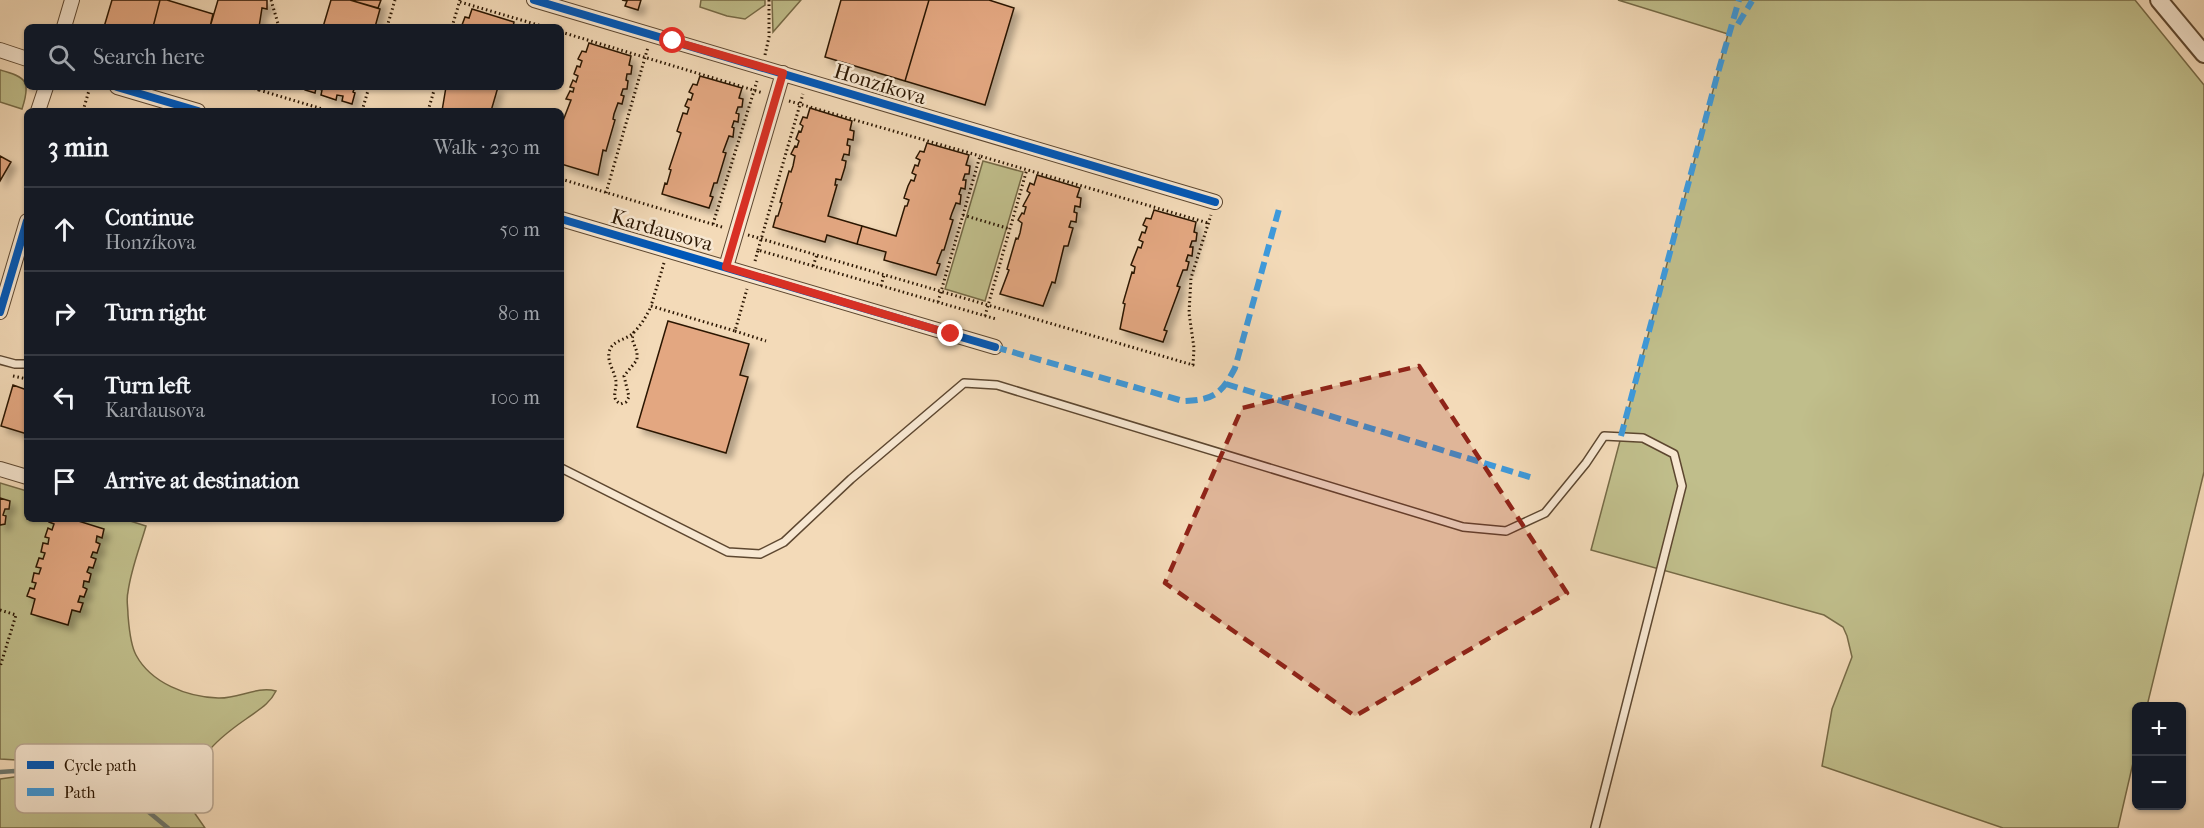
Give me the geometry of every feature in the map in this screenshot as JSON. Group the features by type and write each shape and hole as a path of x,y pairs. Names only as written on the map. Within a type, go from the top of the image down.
{"street":[{"path":"65,24 72,0"},
{"name":"Honzíkova","path":"534,0 1215,202"},
{"path":"2159,0 2204,54"},
{"path":"0,50 24,58"},
{"path":"726,267 783,73"},
{"path":"39,108 45,90"},
{"path":"127,90 188,108"},
{"name":"Kardausova","path":"564,220 995,347"},
{"path":"0,312 24,231"},
{"path":"0,469 24,476"}],"lane":[{"path":"0,360 24,364"},
{"path":"564,470 728,552 760,554 784,542 851,479 964,383 997,385 1463,527 1506,531 1545,513 1586,463 1604,436 1643,438 1674,454 1682,486 1595,828"}],"path":[{"path":"271,0 278,24"},
{"path":"388,24 395,0"},
{"path":"713,224 768,44 769,0"},
{"path":"453,24 460,1 535,24"},
{"path":"606,193 651,34"},
{"path":"754,264 807,81"},
{"path":"83,108 89,90"},
{"path":"266,90 320,108"},
{"path":"363,108 368,90"},
{"path":"429,108 434,90"},
{"path":"938,302 981,156 1208,223"},
{"path":"985,316 1027,170"},
{"path":"564,180 1193,365 1194,348 1189,313 1191,278 1215,202"},
{"path":"963,215 1010,229"},
{"path":"758,250 996,319"},
{"path":"813,266 817,255"},
{"path":"634,332 612,346 609,355 616,380 614,397 619,404 626,402 629,397 624,376 637,360 637,351 632,339 634,332 651,306 664,263"},
{"path":"881,286 884,275"},
{"path":"735,331 748,287"},
{"path":"651,306 766,341"},
{"path":"620,339 627,340 634,345"},
{"path":"0,610 16,615 0,667"}],"highlighted area":[{"path":"1419,366 1567,593 1355,716 1165,583 1242,408"}],"shaded area":[{"path":"701,0 765,0 765,5 745,19 700,7"},
{"path":"772,0 801,0 773,32"},
{"path":"1618,0 2135,0 2204,85 2204,472 2148,702 2132,702 2132,767 2118,828 2003,828 1822,766 1832,709 1852,657 1843,627 1824,615 1591,550 1728,34"},
{"path":"0,70 21,78 26,92 22,109 0,102"},
{"path":"983,161 1023,172 985,301 945,289"},
{"path":"0,483 24,490 24,522 133,522 146,526 133,567 127,603 134,651 143,665 160,681 182,691 206,697 225,698 261,690 276,691 263,707 233,728 213,746 213,744 15,744 15,760 0,759"},
{"path":"15,777 15,813 195,813 205,828 0,828 0,779"}],"building":[{"path":"112,0 160,0 154,24 105,24"},
{"path":"160,0 213,14 211,24 154,24"},
{"path":"218,0 267,0 267,9 262,8 259,24 211,24"},
{"path":"331,0 350,0 380,9 376,24 324,24"},
{"path":"350,0 381,0 378,8"},
{"path":"622,0 641,0 638,10 625,6 627,1"},
{"path":"841,0 929,0 905,81 825,57"},
{"path":"929,0 989,0 1014,8 985,105 905,81"},
{"path":"472,9 514,22 514,24 462,24 465,17 469,18"},
{"path":"589,43 631,56 629,65 632,66 631,74 627,74 627,89 623,89 621,95 624,96 622,104 618,103 614,114 613,119 615,120 606,151 603,150 598,175 564,165 564,118 571,100 566,99 570,91 573,92 574,88 570,87 573,80 576,82 578,76 574,74 582,61 578,59 582,51 586,52"},
{"path":"700,76 742,88 739,98 743,99 742,107 738,107 736,113 739,114 738,122 734,121 732,127 734,128 733,137 729,136 723,152 726,153 717,183 714,183 709,208 662,194 681,133 677,131 683,113 687,114 689,108 685,106 688,99 691,100 693,94 689,92 693,84 697,85"},
{"path":"322,90 354,90 355,93 352,104 342,101 343,96 337,95 336,100 321,95"},
{"path":"446,90 497,90 492,108 442,108"},
{"path":"810,108 852,121 850,130 854,131 853,140 848,139 849,155 844,154 842,160 846,161 845,167 841,180 836,179 835,185 837,185 828,216 862,226 857,244 827,235 825,242 773,227 782,203 780,202 789,171 791,172 793,166 795,156 791,154 799,141 796,139 803,126 800,124 803,117 807,118"},
{"path":"927,143 969,155 966,165 970,166 969,174 965,174 963,180 966,180 965,189 961,188 959,194 961,195 960,204 956,203 950,219 953,220 944,250 937,263 940,264 936,275 884,260 886,252 857,244 862,226 896,236 909,200 904,198 911,180 914,181 916,175 912,173 915,165 918,166 920,160 916,158 920,151 924,152"},
{"path":"0,156 11,162 0,181"},
{"path":"1037,175 1080,188 1077,197 1081,198 1080,207 1075,206 1076,222 1071,221 1069,227 1073,228 1068,246 1064,246 1055,283 1052,282 1043,306 1000,294 1009,270 1007,269 1016,238 1018,239 1020,233 1022,223 1018,220 1022,213 1024,214 1026,207 1023,206 1030,193 1027,191 1030,183 1034,185"},
{"path":"1154,210 1196,222 1194,232 1197,233 1196,241 1192,241 1190,247 1193,247 1192,256 1188,255 1186,261 1189,262 1187,270 1183,270 1177,286 1180,287 1164,330 1167,331 1163,342 1120,329 1125,304 1123,303 1132,272 1134,273 1135,267 1131,265 1138,247 1141,248 1143,242 1139,240 1147,227 1143,225 1146,218 1151,219"},
{"path":"668,321 749,344 740,375 748,377 726,453 637,427"},
{"path":"13,385 24,389 24,433 1,426"},
{"path":"0,498 10,501 9,509 5,509 3,515 6,516 5,524 0,525"},
{"path":"49,522 82,522 104,529 102,538 97,536 96,542 100,544 97,553 93,552 91,557 96,559 93,568 89,567 87,572 91,574 89,582 84,581 83,587 87,589 84,597 80,596 78,602 83,603 80,612 72,610 68,625 31,614 35,599 27,596 30,588 34,589 36,583 32,582 34,573 39,574 41,568 36,567 39,558 43,559 45,553 41,552 43,543 48,544 49,538 45,537 48,528 52,530 54,524"}],"waterway":[{"path":"0,772 15,771"},
{"path":"150,813 168,828"}],"marked path":[{"path":"1621,436 1739,0"},
{"path":"1738,24 1752,1"},
{"path":"995,347 1183,401 1209,397 1220,390 1235,368 1279,209"},
{"path":"1226,384 1533,478"}],"cycle path":[{"path":"534,0 1215,202"},
{"path":"127,90 188,108"},
{"path":"564,220 995,347"},
{"path":"0,312 24,231"}],"route":[{"path":"673,41 783,73 726,267 951,334"}]}
